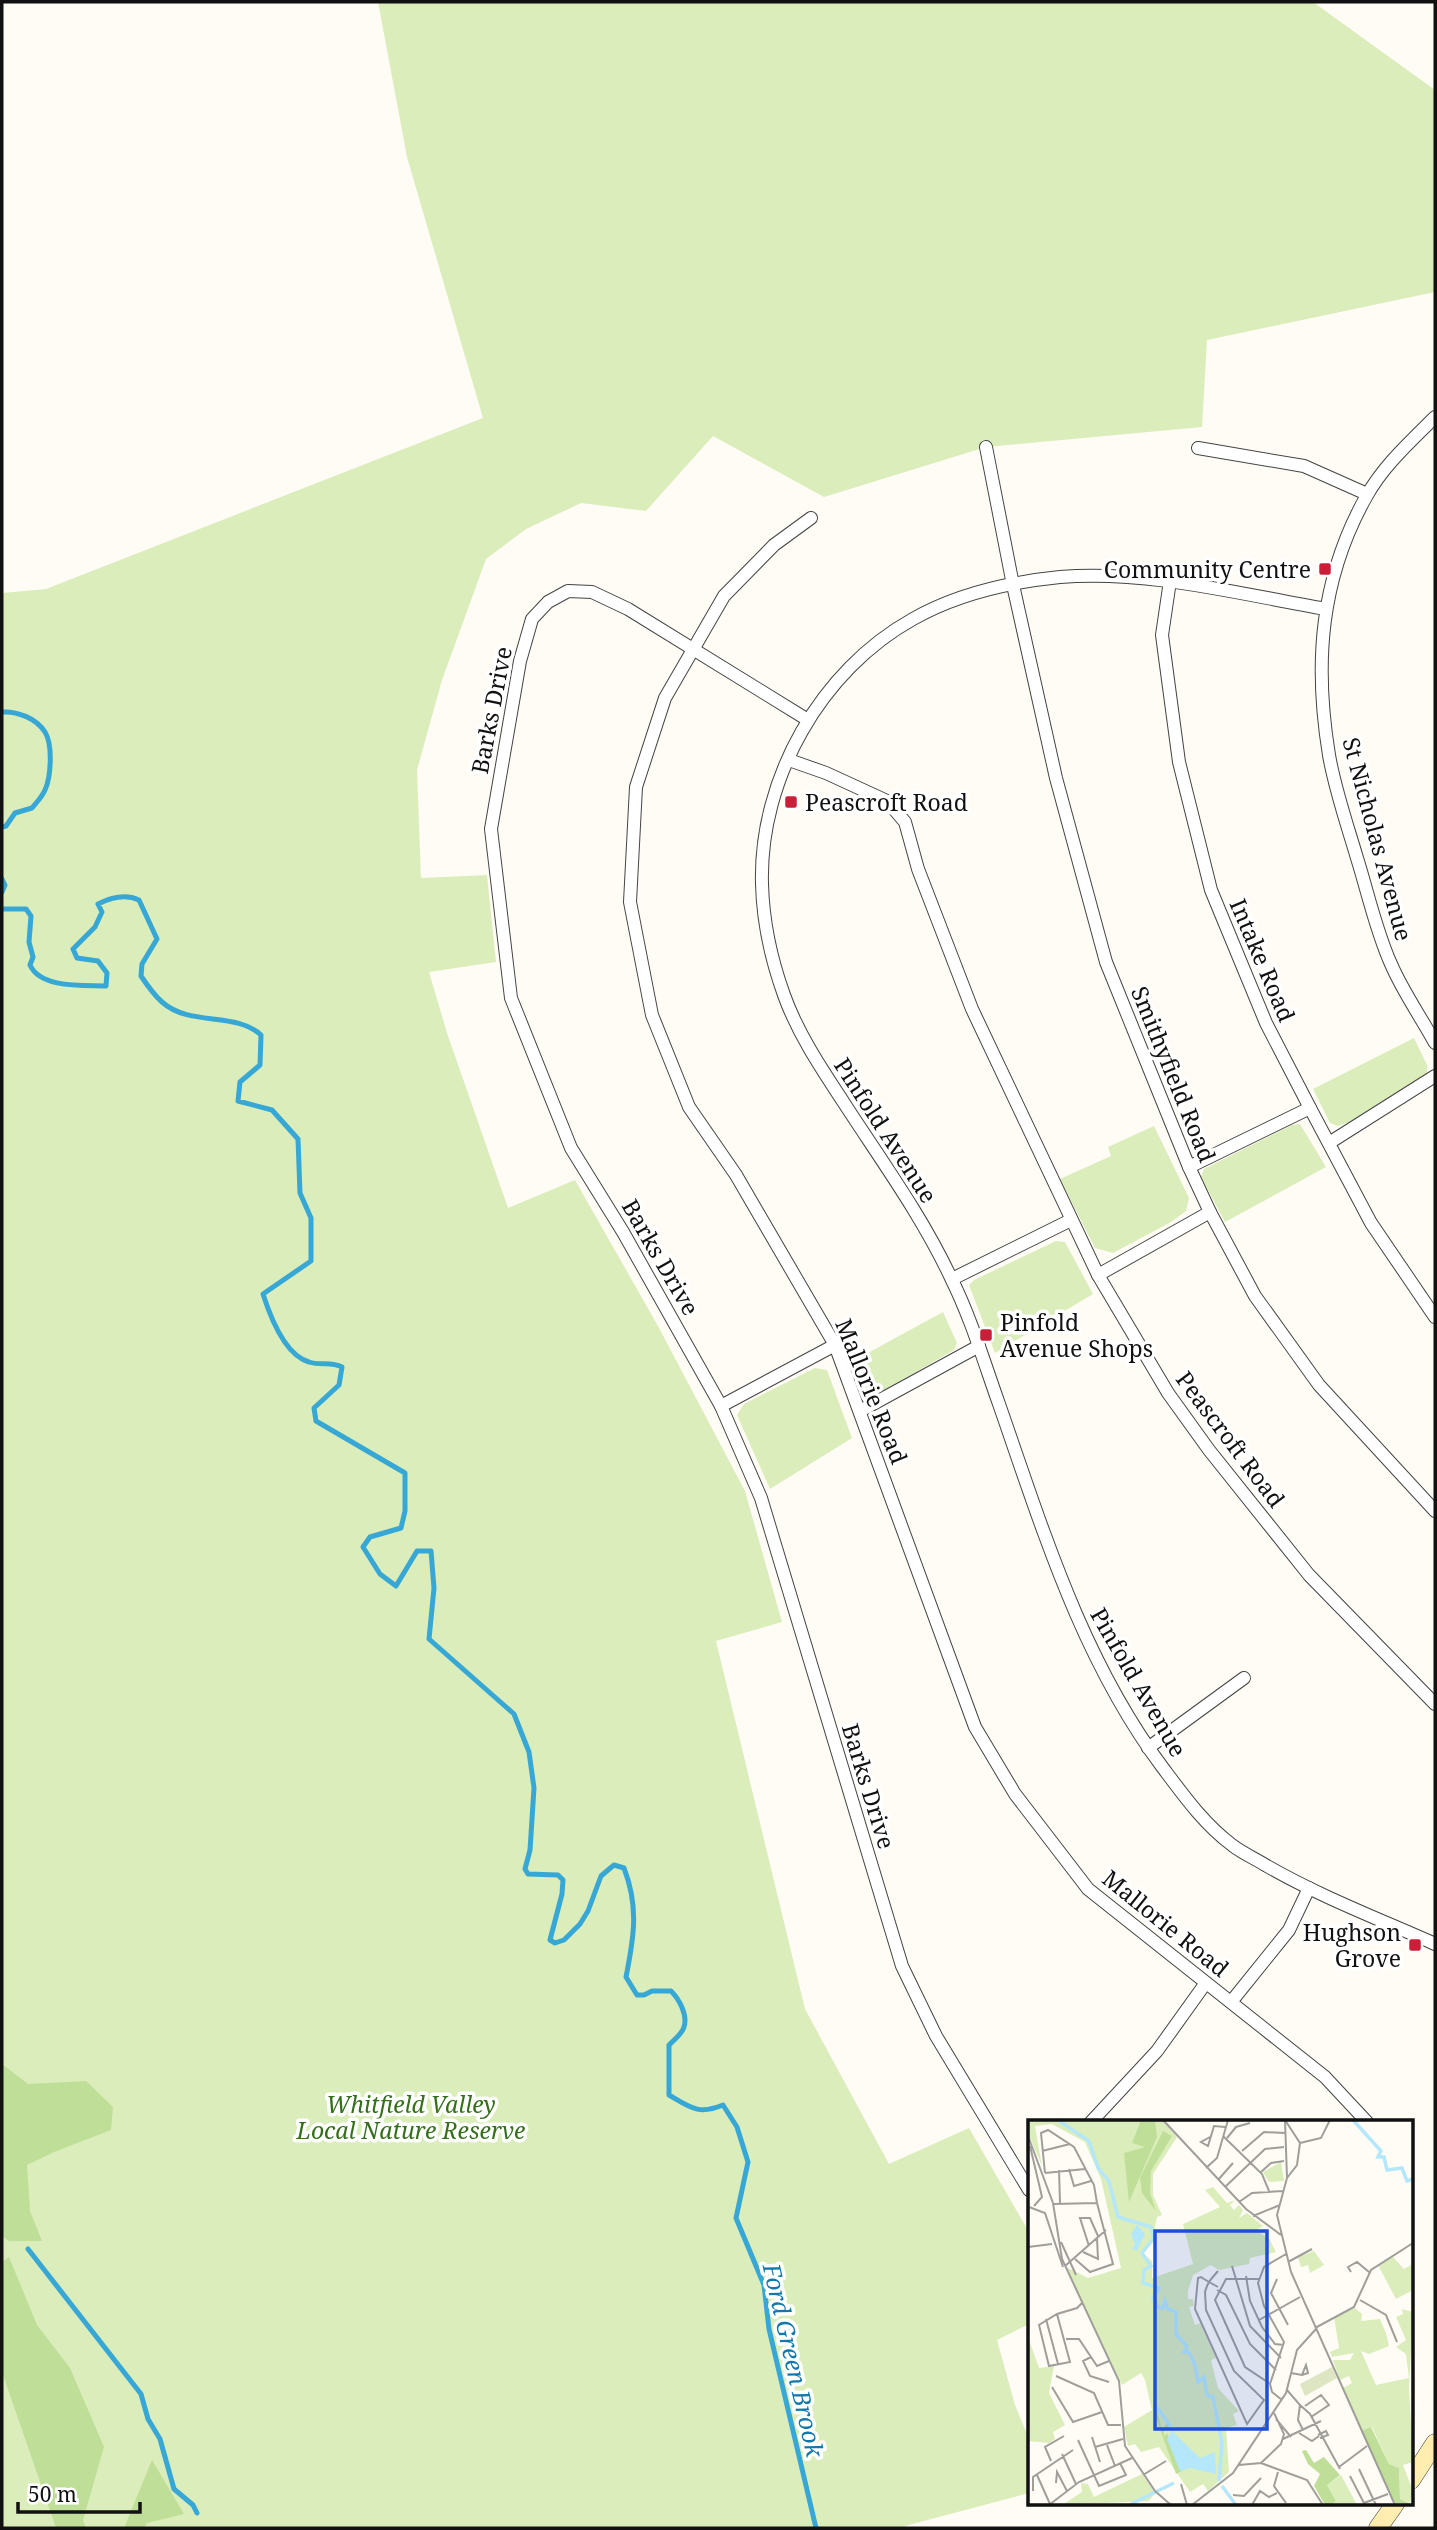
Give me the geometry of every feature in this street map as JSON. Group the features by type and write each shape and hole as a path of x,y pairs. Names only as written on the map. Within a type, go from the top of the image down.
{"main road":[{"path":"1412,2478 1435,2443"},
{"path":"1378,2528 1394,2506"}],"street":[{"name":"St Nicholas Avenue","path":"1435,417 1390,462 1367,494 1343,544 1326,609 1320,669 1329,756 1369,897 1391,964 1435,1043"},
{"name":"Smithyfield Road","path":"986,447 1056,778 1106,962 1189,1167 1255,1296 1319,1385 1435,1511"},
{"path":"1198,448 1304,466 1367,494"},
{"name":"Mallorie Road","path":"811,518 774,545 724,596 665,698 636,787 630,902 652,1015 689,1107 736,1175 835,1345 975,1727 1015,1794 1088,1889 1231,2002"},
{"name":"Pinfold Avenue","path":"1326,609 1170,581 1061,577 1013,584 965,596 912,620 871,648 841,675 808,720 779,781 767,827 762,882 769,948 785,998 805,1045 914,1211 952,1279 979,1346 1038,1517 1076,1616 1104,1674 1148,1748 1196,1812 1233,1846 1309,1888 1435,1944"},
{"name":"Intake Road","path":"1170,581 1162,635 1179,762 1211,890 1266,1023 1310,1108 1371,1223 1435,1317"},
{"name":"Barks Drive","path":"808,720 628,610 592,592 568,591 548,601 532,619 520,661 491,829 511,998 571,1148 624,1232 722,1406 761,1498 902,1966 936,2036 1026,2173"},
{"name":"Peascroft Road","path":"789,760 826,773 887,801 905,822 918,869 972,1009 1098,1275 1168,1393 1209,1450 1309,1575 1435,1704"},
{"path":"1329,1143 1435,1076"},
{"path":"1189,1167 1310,1108"},
{"path":"1098,1275 1210,1212"},
{"path":"952,1279 1071,1220"},
{"path":"722,1406 835,1345"},
{"path":"860,1411 979,1346"},
{"path":"1148,1748 1244,1678"},
{"path":"1309,1888 1289,1930 1231,2002 1325,2077 1365,2120"},
{"path":"1093,2120 1157,2052 1205,1984"}],"green space":[{"name":"Whitfield Valley Local Nature Reserve","path":"378,2 1313,2 1435,90 1435,292 1207,340 1202,427 986,447 824,497 713,436 646,511 581,503 526,529 486,559 442,680 417,770 421,878 487,875 496,962 429,972 447,1033 508,1208 575,1180 658,1326 745,1491 782,1622 716,1641 805,2009 889,2164 969,2128 1028,2230 1028,2324 997,2340 1015,2405 1028,2437 1028,2493 905,2528 2,2528 2,593 46,589 483,418 407,157"},
{"path":"1414,1038 1427,1065 1427,1076 1352,1121 1338,1126 1330,1123 1313,1089"},
{"path":"1300,1124 1326,1167 1225,1222 1201,1177 1204,1169 1292,1125"},
{"path":"1154,1126 1189,1198 1186,1211 1113,1253 1095,1248 1060,1179 1111,1156 1108,1147"},
{"path":"1056,1241 1065,1242 1093,1294 995,1353 969,1285 974,1280"},
{"path":"943,1312 957,1343 954,1350 880,1393 865,1393 855,1360"},
{"path":"815,1368 827,1370 852,1438 770,1489 737,1415 744,1404"},
{"path":"2,2064 28,2084 86,2081 113,2107 111,2130 27,2165 30,2211 42,2241 9,2241 2,2236"},
{"path":"9,2257 37,2325 70,2368 104,2447 83,2520 86,2528 56,2528 2,2372 2,2262"},
{"path":"152,2460 184,2514 147,2523 144,2528 124,2528"}],"waterway":[{"name":"Ford Green Brook","path":"2,712 26,716 41,727 48,738 50,761 44,793 32,808 15,813 6,826 2,827"},
{"name":"Ford Green Brook","path":"2,879 5,885 2,892"},
{"name":"Ford Green Brook","path":"2,909 26,909 31,916 29,942 33,957 30,965 36,973 53,982 106,986 107,973 98,961 77,958 73,949 95,927 102,912 98,904 118,898 139,900 157,939 142,964 141,976 156,996 173,1010 238,1023 261,1035 260,1065 240,1082 238,1101 272,1110 298,1139 300,1193 311,1218 311,1261 263,1294 266,1303 280,1334 300,1358 342,1367 339,1385 314,1408 316,1421 405,1473 405,1511 401,1528 370,1537 363,1547 380,1574 396,1586 417,1551 431,1551 434,1588 429,1639 514,1714 529,1752 534,1788 530,1850 525,1869 528,1874 558,1875 563,1880 550,1940 555,1943 564,1940 580,1924 588,1911 601,1876 614,1865 624,1868 632,1896 634,1922 626,1977 637,1995 652,1991 671,1991 680,2003 685,2017 683,2030 669,2045 669,2095 695,2109 723,2105 737,2127 748,2162 736,2218 764,2285 769,2329 816,2528"},
{"path":"28,2249 141,2394 148,2419 160,2439 174,2489 193,2505 197,2513"}],"place":[{"name":"Community Centre","path":"1325,569"},
{"name":"Peascroft Road","path":"791,802"},
{"name":"Pinfold Avenue Shops","path":"986,1335"},
{"name":"Hughson Grove","path":"1415,1945"}]}
